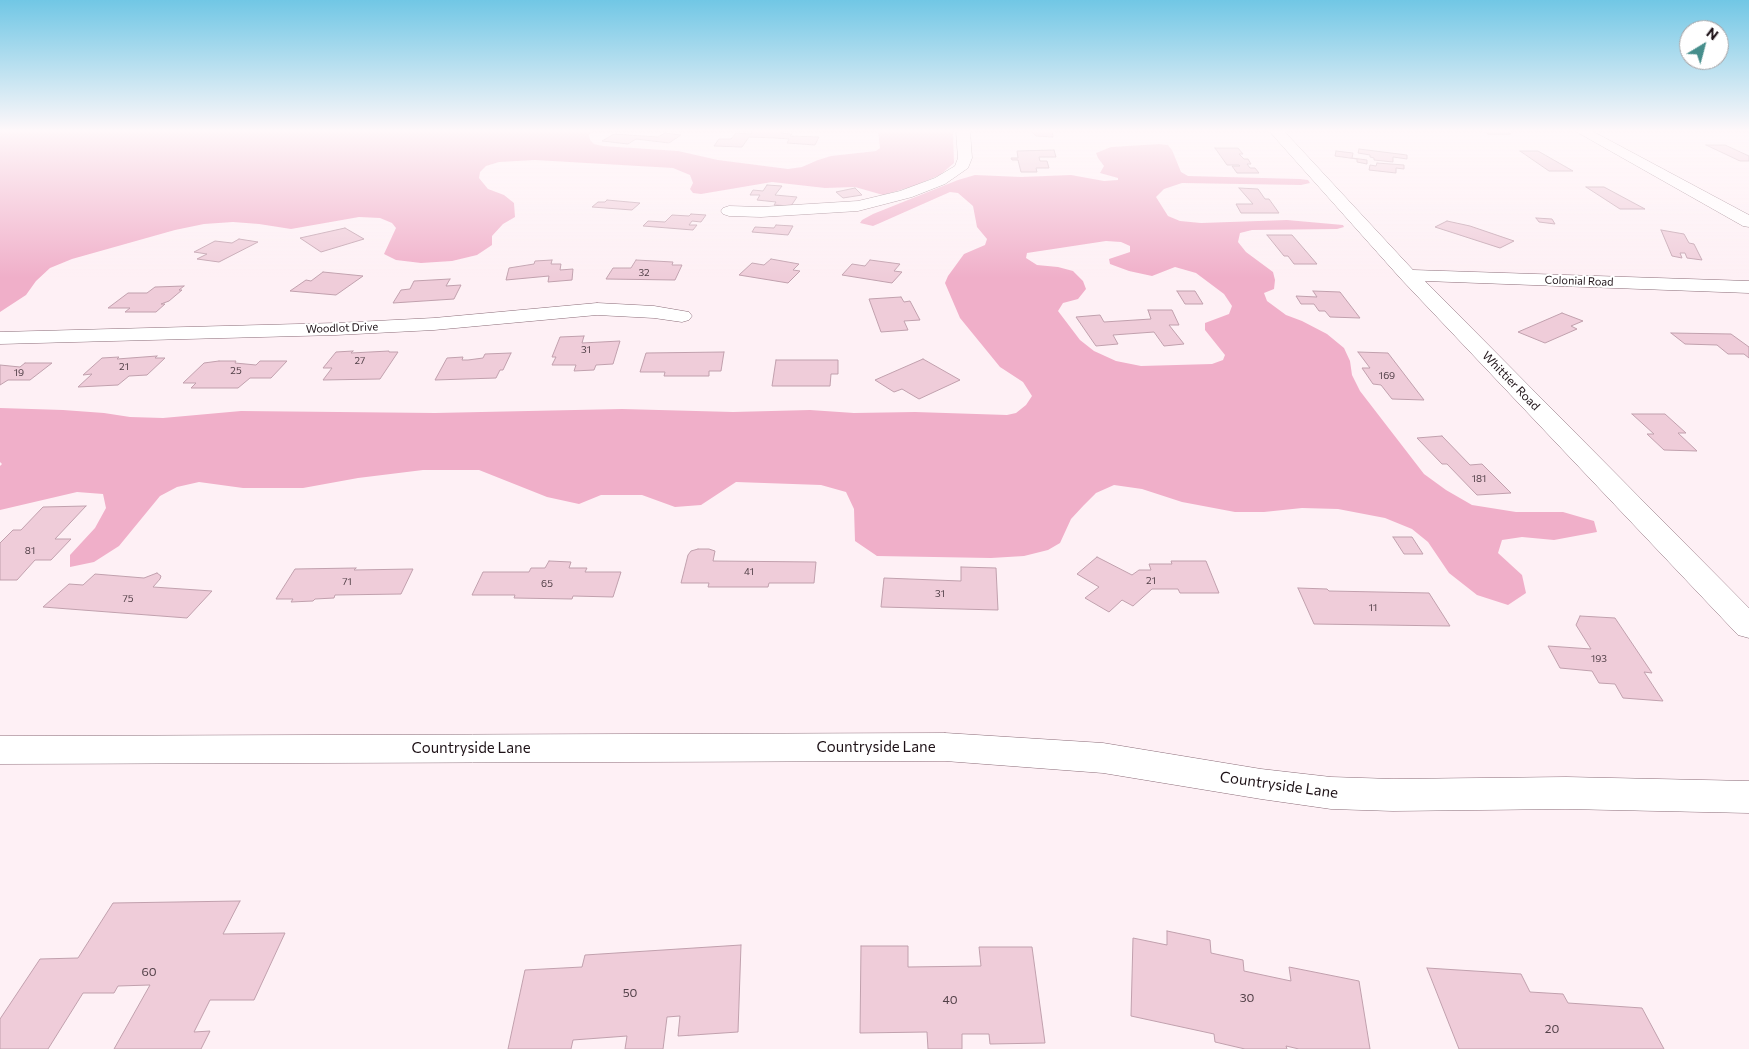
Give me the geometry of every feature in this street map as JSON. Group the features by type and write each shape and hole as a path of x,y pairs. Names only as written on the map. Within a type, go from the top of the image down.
{"street":[{"path":"729,211 761,212 858,206 906,194 942,180"},
{"name":"Whittier Road","path":"1321,180 1408,275 1749,627"},
{"path":"1672,180 1749,222"},
{"name":"Colonial Road","path":"1408,275 1749,288"},
{"name":"Woodlot Drive","path":"0,338 424,325 596,309 654,312 682,316"},
{"name":"Countryside Lane","path":"0,750 945,747 1030,751 1095,758 1270,786 1330,793 1393,795 1566,793 1749,797"}],"shaded area":[{"path":"0,180 481,180 488,189 504,195 514,203 515,217 503,224 492,236 492,245 477,255 452,261 421,263 396,260 384,254 396,228 392,223 380,218 359,217 291,229 233,222 204,224 175,230 72,259 50,268 36,281 26,295 0,312"},
{"path":"692,180 928,180 883,195 855,187 825,188 772,182 701,194 693,193 690,189 693,183"},
{"path":"958,180 1308,180 1310,183 1301,185 1182,183 1164,189 1156,197 1168,216 1180,221 1201,223 1287,220 1343,225 1344,227 1337,229 1252,230 1240,233 1238,242 1246,252 1273,272 1275,280 1274,289 1264,293 1267,301 1286,315 1327,334 1344,348 1350,361 1352,375 1360,391 1424,474 1446,490 1472,505 1516,512 1563,512 1594,521 1597,532 1554,540 1522,537 1502,540 1498,553 1522,575 1526,593 1508,605 1477,595 1449,573 1428,542 1412,529 1385,518 1338,509 1302,508 1264,512 1235,512 1182,502 1142,489 1114,485 1096,493 1084,505 1071,519 1060,543 1048,550 1024,556 991,558 877,556 855,541 854,509 846,492 821,485 736,482 701,505 675,507 642,495 601,495 579,504 547,497 479,470 423,470 358,478 303,488 243,488 199,482 177,487 160,496 119,546 94,562 70,567 70,555 95,528 106,508 103,494 77,492 0,510 0,466 2,464 0,462 0,408 63,410 130,417 163,418 241,411 435,413 622,409 733,412 810,410 854,413 915,412 1007,415 1016,413 1026,405 1032,396 1023,382 1000,367 960,318 945,283 964,254 985,245 987,239 977,227 973,206 958,193 950,192 873,226 860,223 873,214","holes":["1106,241 1121,242 1130,246 1130,252 1109,259 1110,264 1129,271 1152,276 1175,267 1196,273 1224,294 1232,306 1229,314 1205,323 1205,330 1225,355 1223,360 1212,364 1141,366 1116,361 1094,351 1080,340 1058,311 1063,303 1078,299 1086,289 1083,281 1073,271 1037,265 1026,258 1027,253"]}],"building":[{"path":"767,185 782,186 775,195 797,197 791,206 774,205 776,202 757,200 760,195 750,195 753,190 763,191"},
{"path":"1586,187 1604,187 1645,209 1620,209"},
{"path":"855,188 862,195 843,198 836,192"},
{"path":"1239,188 1258,189 1265,199 1269,199 1279,213 1241,213 1236,204 1253,204"},
{"path":"607,200 640,203 632,210 592,207 598,202 605,202"},
{"path":"691,214 706,215 701,222 692,221 689,225 697,225 693,230 643,226 648,221 665,222 672,215 689,216"},
{"path":"1536,218 1552,219 1555,224 1539,222"},
{"path":"1447,221 1470,226 1514,241 1500,248 1435,227"},
{"path":"776,225 793,226 788,235 752,232 755,227 774,228"},
{"path":"345,228 364,239 321,252 300,238"},
{"path":"1661,230 1684,234 1689,243 1694,244 1702,260 1687,258 1685,253 1680,253 1682,258 1672,256"},
{"path":"1267,235 1292,235 1317,264 1294,264 1288,256 1284,256"},
{"path":"239,239 258,242 219,262 197,259 207,254 194,252 215,241 232,243"},
{"path":"771,259 799,264 793,270 800,271 788,283 739,275 752,263 764,265"},
{"path":"552,260 551,264 561,264 560,270 573,269 572,280 548,282 549,276 506,280 509,268 534,264 535,261"},
{"path":"636,260 673,262 672,265 682,265 675,280 606,279 613,268 631,268"},
{"path":"870,260 900,264 894,271 902,272 892,283 842,275 852,264 865,266"},
{"path":"323,272 363,276 336,295 290,291 306,280 311,281"},
{"path":"450,279 446,286 461,285 454,299 393,303 401,290 410,289 414,281"},
{"path":"184,286 169,301 161,304 165,304 156,312 125,312 130,308 108,308 128,293 147,293 155,287"},
{"path":"1177,291 1195,291 1203,304 1185,304"},
{"path":"1313,291 1340,292 1360,318 1330,317 1325,311 1319,311 1314,304 1301,304 1296,296 1317,297"},
{"path":"901,297 904,302 910,301 920,320 904,321 908,330 881,332 869,299"},
{"path":"1148,310 1172,310 1179,325 1169,325 1184,344 1164,346 1154,332 1113,335 1118,344 1096,346 1076,317 1100,315 1104,322 1151,319"},
{"path":"1562,313 1583,321 1571,326 1577,329 1545,343 1518,332"},
{"path":"1671,333 1731,334 1749,347 1749,358 1744,354 1728,354 1717,345 1685,344"},
{"path":"584,336 582,343 620,341 613,364 596,365 594,370 574,371 576,365 552,365 556,357 552,357 560,337"},
{"path":"353,351 351,353 398,352 380,379 323,380 332,368 323,368 336,352"},
{"path":"724,352 721,371 709,371 709,376 664,376 665,372 640,372 646,353"},
{"path":"1358,352 1388,353 1424,400 1392,399 1381,385 1373,384 1362,368 1370,368"},
{"path":"511,353 503,370 500,370 496,378 435,380 447,358 463,357 462,360 468,360 483,358 485,354"},
{"path":"157,356 155,358 165,358 147,375 129,376 118,385 78,387 92,374 83,375 102,358 119,357 117,359"},
{"path":"923,359 960,380 919,399 902,389 894,392 875,380"},
{"path":"776,360 838,360 838,374 831,374 830,386 772,386"},
{"path":"236,361 235,363 256,365 260,361 287,361 271,378 250,378 238,388 191,388 196,383 183,383 204,363"},
{"path":"25,363 52,363 30,380 8,380 0,385 0,365 20,367"},
{"path":"1632,414 1665,414 1686,433 1678,433 1697,451 1664,450 1647,434 1654,434"},
{"path":"1442,436 1470,465 1482,464 1511,493 1477,495 1447,464 1442,464 1417,438"},
{"path":"86,506 55,539 71,539 51,560 35,560 17,580 0,580 0,543 13,530 21,530 43,507"},
{"path":"1393,537 1412,537 1423,554 1404,554"},
{"path":"698,549 715,551 713,561 816,562 814,583 769,583 768,587 708,587 709,583 681,583 688,555 691,551"},
{"path":"1097,557 1132,575 1139,570 1151,570 1149,564 1172,564 1171,561 1206,561 1219,593 1180,593 1178,589 1152,589 1133,606 1122,600 1109,612 1085,598 1099,587 1077,574"},
{"path":"549,561 571,562 569,568 587,568 585,572 621,572 613,597 573,596 572,599 514,598 515,595 472,595 483,572 529,572 531,568 545,568"},
{"path":"961,567 996,568 998,610 881,607 884,578 961,581"},
{"path":"356,568 354,570 413,569 401,594 335,595 334,598 291,602 293,599 276,599 295,569"},
{"path":"157,573 161,576 153,587 212,591 187,618 43,607 69,584 83,585 95,574 144,578"},
{"path":"1298,588 1327,589 1329,591 1429,593 1450,626 1314,624"},
{"path":"1580,616 1615,618 1652,673 1644,672 1663,701 1623,698 1615,684 1599,683 1592,671 1560,668 1548,646 1591,649 1576,625"},
{"path":"240,901 223,934 285,933 254,1000 210,1000 194,1032 210,1031 201,1049 114,1049 150,985 118,986 114,993 83,993 48,1049 0,1049 0,1019 40,959 78,958 113,903"},
{"path":"1167,931 1210,940 1211,953 1243,960 1244,971 1291,981 1289,967 1359,981 1370,1049 1299,1049 1286,1046 1287,1049 1245,1049 1215,1042 1214,1034 1131,1016 1133,938 1167,945"},
{"path":"741,945 738,1032 678,1036 680,1016 667,1017 663,1049 625,1049 627,1036 573,1040 571,1049 508,1049 525,970 582,967 585,955"},
{"path":"861,946 908,946 908,967 981,966 979,947 1032,947 1045,1043 990,1044 989,1034 962,1034 962,1049 928,1049 927,1032 860,1033"},
{"path":"1427,968 1521,974 1530,992 1563,994 1568,1003 1642,1008 1664,1049 1459,1049"}]}
